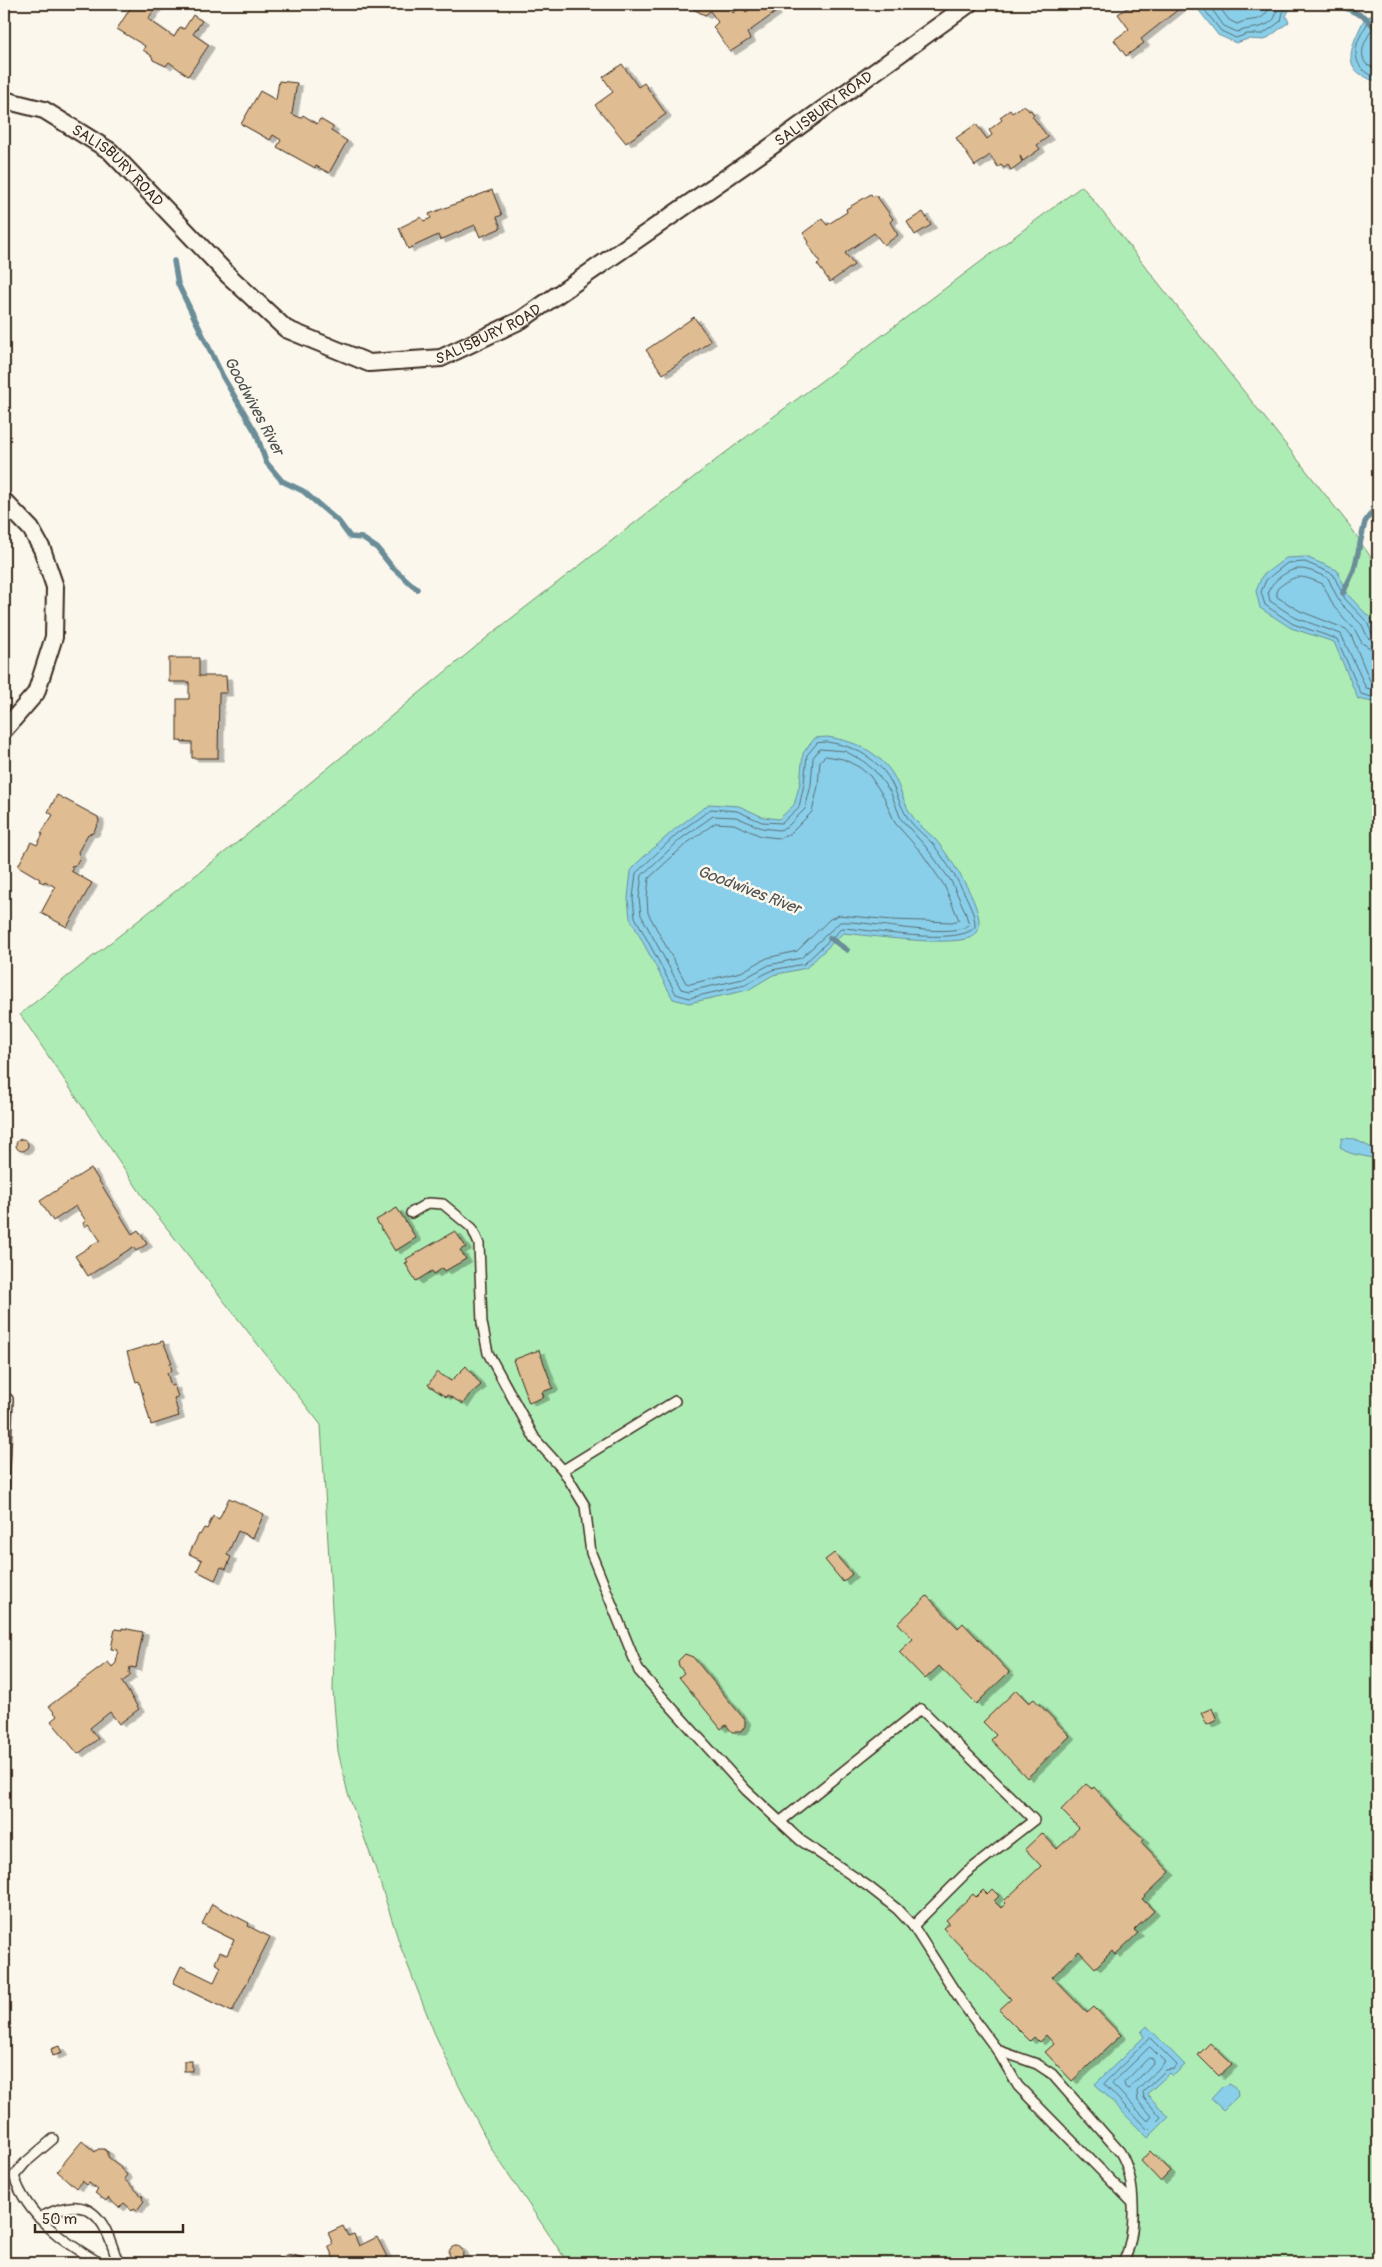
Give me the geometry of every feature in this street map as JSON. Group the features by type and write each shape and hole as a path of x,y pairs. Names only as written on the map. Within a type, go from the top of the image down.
{"street":[{"name":"SALISBURY ROAD","path":"4,100 44,110 110,151 229,276 286,329 369,362 441,358 520,320 769,148 968,4"},
{"path":"4,501 31,529 42,549 54,587 54,636 36,693 4,730"}],"lane":[{"path":"411,1213 428,1203 443,1204 472,1228 479,1244 482,1323 488,1353 535,1439 563,1470 585,1506 591,1553 639,1671 746,1790 800,1840 869,1887 897,1909 914,1926 963,2004 997,2050 1018,2086 1132,2202"},
{"path":"4,1488 8,1398"},
{"path":"563,1470 675,1401"},
{"path":"781,1821 921,1708 1034,1820 966,1873 914,1926"},
{"path":"997,2050 1037,2064 1052,2074 1120,2152 1130,2172 1133,2220 1128,2251 1123,2263"},
{"path":"53,2139 25,2163 14,2176 20,2193 39,2218 74,2249 100,2263"},
{"path":"39,2218 57,2210 76,2206 90,2211 102,2223 118,2263"},
{"path":"281,2263 290,2260 302,2263"}],"green space":[{"path":"1082,186 1350,526 1378,568 1378,2263 568,2263 491,2148 458,2084 434,2032 401,1948 375,1867 348,1794 338,1751 333,1691 334,1642 321,1425 148,1204 20,1014 239,841 495,631 725,453"}],"water":[{"path":"1194,4 1305,4 1289,10 1286,16 1289,22 1265,40 1248,39 1236,43 1218,35"},
{"path":"1378,15 1378,80 1371,80 1356,71 1351,57 1352,48 1365,17"},
{"path":"1306,557 1337,570 1349,596 1371,619 1378,635 1378,701 1358,699 1334,642 1291,628 1260,608 1256,591 1262,576 1286,558"},
{"path":"827,737 849,742 863,748 888,767 911,814 935,839 967,886 978,915 979,927 975,935 966,939 933,941 843,933 806,968 773,975 748,990 689,1003 673,999 630,918 628,898 631,871 637,863 675,829 709,804 739,806 763,817 779,819 794,805 800,783 803,753 815,738"},
{"path":"1342,1138 1354,1139 1378,1151 1378,1159 1345,1151 1340,1147"},
{"path":"1147,2026 1185,2065 1173,2076 1170,2073 1147,2094 1169,2117 1148,2138 1095,2084 1144,2037 1141,2032"},
{"path":"1230,2084 1237,2090 1238,2096 1223,2110 1211,2099 1222,2087"}],"building":[{"path":"133,4 158,4 148,19 174,37 180,27 184,29 193,15 202,21 193,34 209,45 188,76 169,62 166,66 153,60 152,56 143,50 145,46 117,29"},
{"path":"696,4 728,4 733,13 742,6 746,12 758,4 778,4 772,8 776,12 747,33 750,39 730,52 713,27 718,22 710,11 705,15 693,9"},
{"path":"1133,4 1177,4 1180,8 1141,39 1144,43 1126,56 1114,40 1129,29 1118,14"},
{"path":"622,64 638,87 644,83 666,114 626,143 595,105 613,92 603,77"},
{"path":"279,81 297,83 292,114 301,118 303,115 317,124 320,119 333,127 331,131 347,141 329,173 316,166 315,168 277,147 281,140 273,135 270,140 241,124 260,91 276,100"},
{"path":"1024,105 1029,111 1031,110 1034,115 1032,116 1048,137 1037,145 1040,149 1023,161 1020,156 1022,162 1011,170 1008,165 1004,168 1001,165 998,167 990,155 975,166 956,138 976,124 987,139 992,135 989,130 1002,120 1000,117 1010,110 1012,113"},
{"path":"492,190 502,215 497,217 501,228 480,237 475,225 440,240 438,235 408,249 399,228 421,217 424,221 429,219 431,218 429,214"},
{"path":"871,194 873,197 876,195 893,219 890,222 898,235 884,245 874,233 845,253 854,265 830,282 817,264 820,262 807,243 809,242 803,233 822,219 827,225 847,212 846,209"},
{"path":"923,212 931,225 915,235 907,222"},
{"path":"694,317 711,341 663,374 646,350"},
{"path":"169,658 199,658 199,676 226,676 227,693 219,693 218,758 192,758 192,742 177,741 177,699 189,699 189,682 169,682"},
{"path":"57,795 98,817 99,822 93,833 88,834 78,852 80,857 76,865 71,866 73,868 71,871 92,883 67,927 41,913 55,887 45,881 44,883 39,881 40,879 18,866 31,842 37,845 43,834 41,833 53,815 48,812"},
{"path":"22,1139 28,1145 22,1151 16,1145"},
{"path":"91,1168 132,1234 138,1230 147,1244 136,1251 133,1247 88,1276 75,1256 100,1240 88,1224 85,1227 83,1223 86,1221 76,1206 53,1221 40,1201"},
{"path":"397,1208 416,1238 395,1251 376,1220"},
{"path":"455,1231 466,1247 460,1250 466,1259 445,1271 443,1268 434,1274 432,1271 416,1281 405,1263 408,1262 406,1259"},
{"path":"163,1341 172,1363 170,1363 172,1371 167,1373 171,1386 174,1385 178,1397 174,1398 179,1416 151,1425 139,1381 136,1382 127,1352"},
{"path":"539,1350 553,1388 542,1392 544,1397 529,1403 513,1360"},
{"path":"466,1366 481,1385 469,1395 463,1404 447,1395 446,1397 428,1385 437,1372 451,1381"},
{"path":"229,1498 264,1514 253,1538 238,1531 227,1555 231,1557 226,1569 221,1567 215,1580 197,1571 202,1560 189,1554 199,1534 204,1528 207,1529 213,1516 219,1519"},
{"path":"834,1553 852,1574 843,1582 825,1560"},
{"path":"927,1596 958,1628 963,1623 1009,1672 976,1704 939,1666 925,1679 899,1652 913,1639 898,1623"},
{"path":"122,1628 143,1632 136,1668 130,1667 129,1673 131,1675 122,1682 139,1709 119,1724 110,1712 90,1728 98,1739 78,1754 51,1721 57,1716 49,1706 108,1662 112,1667 116,1663 118,1650 111,1649 115,1629 122,1630"},
{"path":"685,1654 693,1657 745,1720 745,1726 741,1732 732,1732 726,1725 721,1729 679,1677 684,1673 678,1661"},
{"path":"1016,1690 1029,1703 1034,1699 1070,1736 1027,1778 991,1740 996,1735 983,1722"},
{"path":"1212,1708 1217,1720 1207,1725 1201,1713"},
{"path":"1086,1784 1092,1789 1094,1787 1116,1814 1144,1839 1142,1843 1170,1872 1142,1899 1154,1911 1134,1930 1138,1933 1115,1955 1112,1951 1095,1968 1079,1951 1052,1977 1087,2013 1094,2007 1121,2035 1072,2081 1045,2052 1054,2044 1046,2035 1039,2042 1034,2037 1030,2041 999,2010 1011,1999 943,1928 949,1923 946,1920 973,1894 976,1897 983,1890 987,1894 992,1889 999,1896 994,1901 1001,1908 1006,1903 1004,1901 1041,1866 1025,1849 1042,1833 1057,1849 1079,1828 1061,1810"},
{"path":"212,1904 249,1923 248,1926 270,1937 232,2012 173,1983 181,1966 214,1982 221,1967 215,1963 220,1952 227,1955 234,1940 202,1924"},
{"path":"1210,2043 1232,2064 1219,2076 1198,2055"},
{"path":"59,2046 62,2053 53,2056 51,2049"},
{"path":"184,2061 192,2061 192,2071 184,2071"},
{"path":"82,2141 95,2152 98,2149 104,2149 108,2152 108,2157 121,2167 127,2175 124,2179 143,2197 144,2201 137,2210 134,2208 132,2210 124,2203 119,2208 108,2198 106,2201 95,2193 98,2190 89,2183 87,2185 82,2181 76,2188 57,2171"},
{"path":"1150,2151 1170,2171 1160,2181 1141,2161"},
{"path":"343,2226 348,2236 354,2234 359,2246 377,2237 387,2257 384,2259 386,2263 331,2263 330,2260 334,2259 328,2246 333,2244 328,2233"},
{"path":"456,2246 461,2248 463,2253 461,2258 456,2260 451,2258 449,2253 451,2248"}],"waterway":[{"path":"1337,4 1365,17 1378,31"},
{"name":"Goodwives River","path":"174,261 178,284 223,377 256,433 266,462 282,481 303,491 339,522 350,537 362,538 377,548 392,567 417,589"},
{"path":"1343,593 1354,570 1365,522 1374,509 1378,508"},
{"name":"Goodwives River","path":"830,938 847,950"}]}
